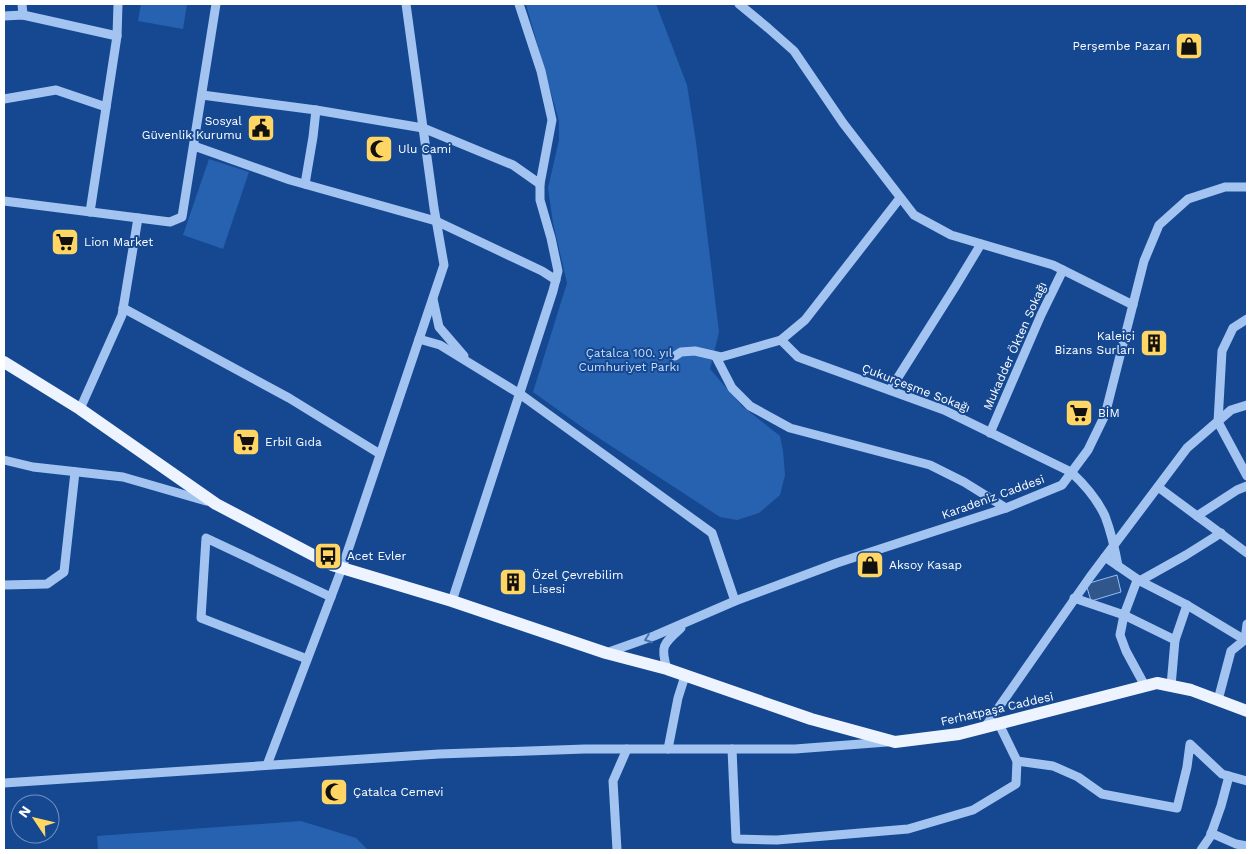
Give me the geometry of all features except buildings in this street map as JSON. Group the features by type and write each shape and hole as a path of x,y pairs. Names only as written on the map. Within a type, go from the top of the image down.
{"main road":[{"name":"Ferhatpaşa Caddesi","path":"4,362 80,409 216,504 332,565 452,601 606,653 667,669 812,719 895,742 959,734 1157,683 1191,690 1247,711"}],"street":[{"path":"22,4 23,15"},
{"path":"90,212 117,36 118,4"},
{"path":"4,201 170,222 182,217 216,4"},
{"path":"267,765 342,568 444,265 436,221 406,4"},
{"path":"452,601 558,271 540,200 540,184 552,120 541,71 519,4"},
{"path":"739,4 794,51 843,123 914,215 951,235 1053,265 1132,305"},
{"path":"4,16 23,15 117,36"},
{"path":"4,98 56,90 106,107"},
{"path":"202,95 316,110 423,128 513,165 540,184"},
{"path":"305,184 316,110"},
{"path":"194,146 305,184 436,221 542,271 556,280"},
{"name":"Karadeniz Caddesi","path":"606,653 689,622 735,601 837,563 1006,508 1062,484 1088,450 1105,415 1144,261 1159,225 1188,199 1225,187 1247,187"},
{"path":"675,356 681,352 696,351 716,357 728,356 781,340 806,320 900,198"},
{"path":"80,409 122,315 138,218"},
{"path":"890,390 981,244"},
{"name":"Mukadder Ökten Sokağı","path":"990,432 1041,315 1063,270"},
{"path":"433,297 439,328 471,364"},
{"path":"123,308 289,398 380,454"},
{"path":"1247,319 1233,328 1222,351 1218,422 1247,476"},
{"path":"419,338 440,345 520,394 712,533 735,601"},
{"name":"Çukurçeşme Sokağı","path":"781,340 798,357 944,410 1072,472"},
{"path":"716,357 732,388 750,406 790,428 930,465 964,482 1006,508"},
{"path":"984,727 1104,556 1187,448 1231,410 1247,405"},
{"path":"4,460 32,467 122,477 216,504"},
{"path":"4,584 47,584 64,572 76,472"},
{"path":"1072,472 1085,486 1104,515 1114,544 1118,566"},
{"path":"1197,516 1212,505 1247,486"},
{"path":"1158,487 1221,534 1245,548"},
{"path":"1145,686 1126,651 1120,635 1124,615 1136,583 1221,534"},
{"path":"307,659 201,618 206,538 331,597"},
{"path":"1104,556 1140,581 1187,605 1246,639"},
{"path":"1074,598 1124,615 1175,640"},
{"path":"1171,686 1175,640 1187,605"},
{"name":"Karadeniz Caddesi","path":"667,669 663,654 666,641 689,622"},
{"path":"1218,700 1231,651 1246,639 1247,624"},
{"path":"668,749 678,698 686,676"},
{"path":"732,749 736,839 777,840 908,829 973,810 1016,784 1017,761 999,724"},
{"path":"4,783 439,754 585,749 795,749 895,742"},
{"path":"1017,761 1053,766 1078,777 1102,794 1177,808 1190,744 1222,774 1247,781"},
{"path":"617,850 613,781 626,749"},
{"path":"1201,850 1210,837 1229,776"},
{"path":"1211,833 1236,844 1247,846"}],"green space":[{"path":"141,4 187,4 183,29 138,21"},
{"name":"Çatalca 100. yıl Cumhuriyet Parkı","path":"526,4 656,4 687,85 696,142 719,332 710,369 742,406 780,436 785,475 780,495 759,513 737,520 720,517 582,427 533,392 567,283 553,223 548,188 559,140 559,121"},
{"path":"209,159 249,172 223,249 183,235"},
{"path":"301,821 356,838 368,850 98,850 97,836"}],"shaded area":[{"path":"1117,575 1121,592 1091,601 1086,584"}],"place":[{"name":"Perşembe Pazarı","path":"1189,46"},
{"name":"Sosyal Güvenlik Kurumu","path":"261,128"},
{"name":"Ulu Cami","path":"379,149"},
{"name":"Lion Market","path":"65,242"},
{"name":"Kaleiçi Bizans Surları","path":"1154,343"},
{"name":"BİM","path":"1079,413"},
{"name":"Erbil Gıda","path":"246,442"},
{"name":"Acet Evler","path":"328,556"},
{"name":"Aksoy Kasap","path":"870,565"},
{"name":"Özel Çevrebilim Lisesi","path":"513,582"},
{"name":"Çatalca Cemevi","path":"334,792"}]}
